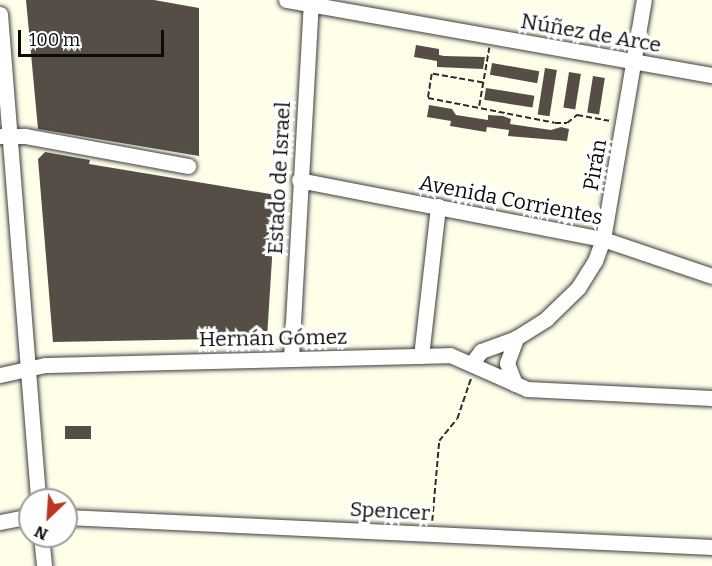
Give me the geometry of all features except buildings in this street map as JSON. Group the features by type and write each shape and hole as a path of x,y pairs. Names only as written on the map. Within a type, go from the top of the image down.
{"street":[{"name":"Núñez de Arce","path":"286,0 491,38 712,75"},
{"name":"Pirán","path":"472,363 480,351 516,338 546,319 578,288 603,239 644,0"},
{"name":"Estado de Israel","path":"291,358 299,180 311,3"},
{"path":"0,14 5,136 37,488"},
{"path":"5,136 188,166"},
{"name":"Avenida Corrientes","path":"299,180 603,239 712,276"},
{"path":"421,356 438,206"},
{"path":"515,384 507,363 516,338"},
{"name":"Hernán Gómez","path":"0,375 27,368 291,358 450,355 515,384 540,391 712,398"},
{"path":"0,522 18,518"},
{"name":"Spencer","path":"78,518 712,547"},
{"path":"42,548 44,566"}],"path":[{"path":"479,107 491,38"},
{"path":"483,83 432,74 428,98 555,123 567,123 577,115 623,124"},
{"path":"432,534 439,441 457,419 472,363"}]}
